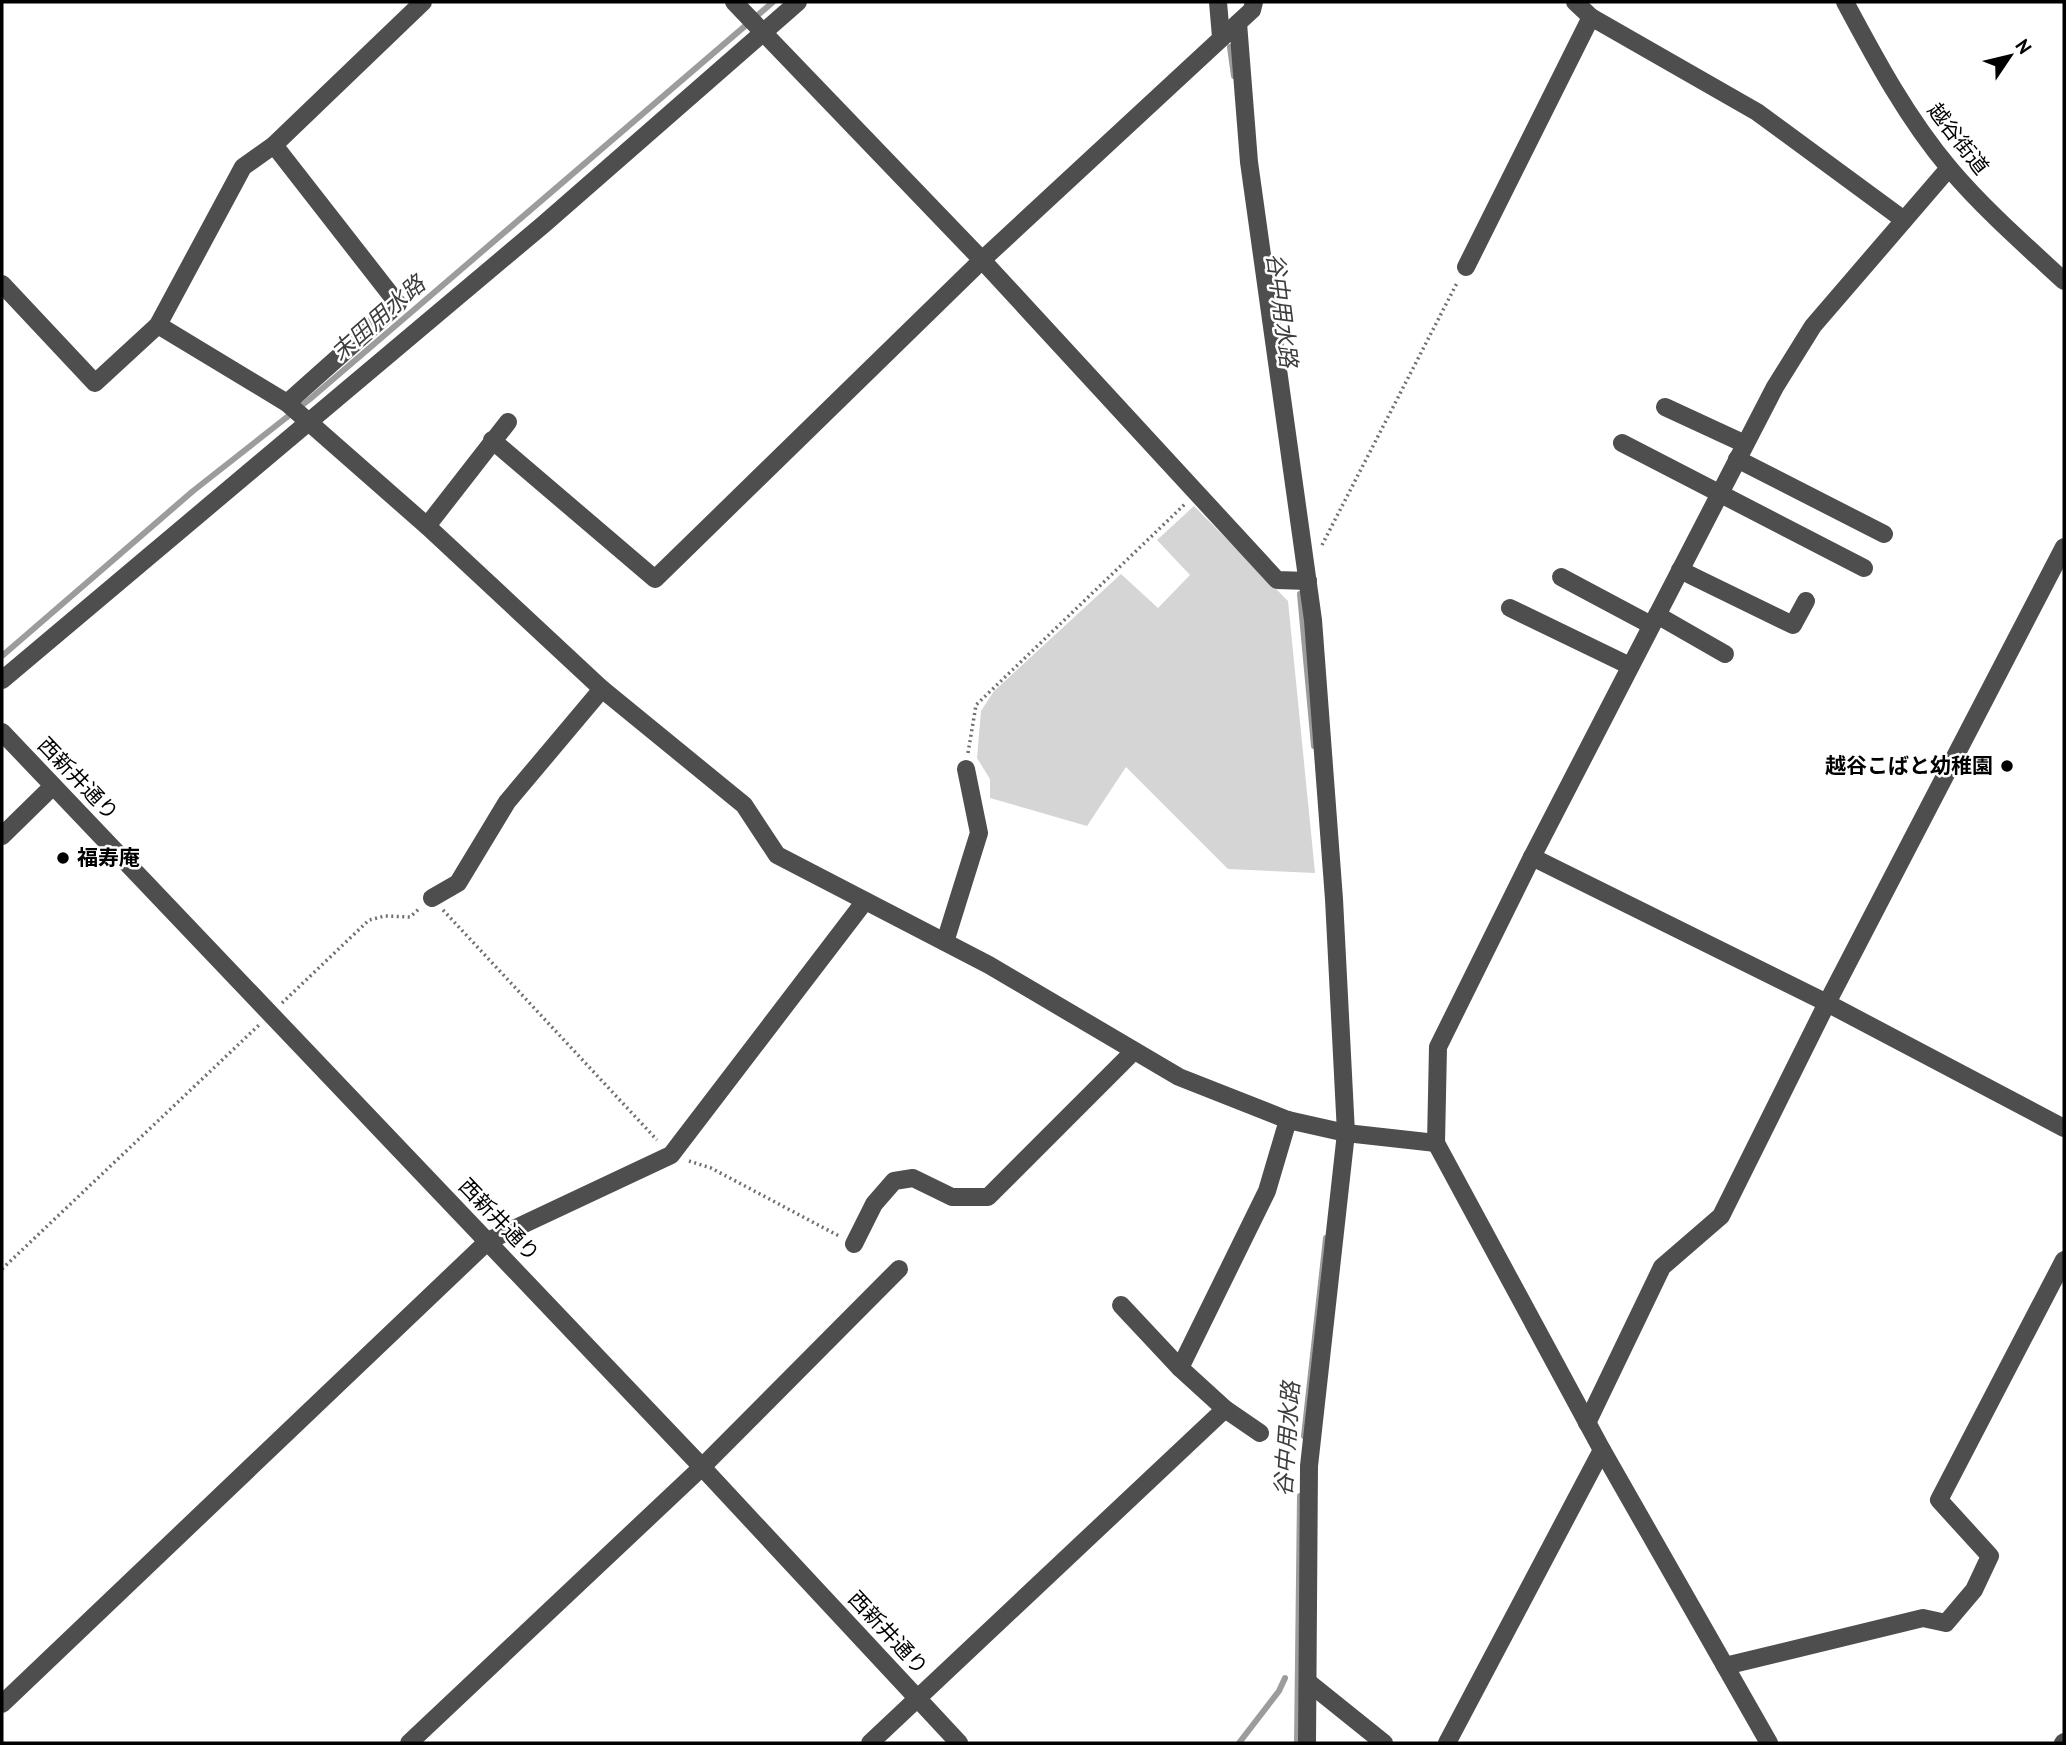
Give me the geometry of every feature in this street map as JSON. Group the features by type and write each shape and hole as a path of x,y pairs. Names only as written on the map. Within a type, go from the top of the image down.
{"street":[{"path":"2,284 95,383 158,325 243,167 274,145 423,2"},
{"path":"734,2 982,260 1278,580 1308,581"},
{"path":"2,680 544,224 798,2"},
{"path":"1217,2 1221,37"},
{"path":"492,440 655,579 982,260 1238,23 1251,10 1254,2"},
{"name":"越谷街道","path":"1846,2 1898,97 1949,168 1980,202 2064,281"},
{"path":"1466,267 1584,7 1757,112 1904,220"},
{"path":"1238,23 1249,162 1308,581 1334,899 1346,1133 1309,1466 1307,1743"},
{"path":"274,145 398,304 287,403"},
{"path":"1769,1743 1587,1423 1436,1143 1438,1047 1532,857 1775,387 1813,326 1949,168"},
{"path":"158,325 287,403 310,422 427,526 602,689 744,805 777,855 945,942 1179,1077 1288,1120 1346,1133 1436,1143"},
{"path":"1665,407 1884,534"},
{"path":"427,526 508,422"},
{"path":"1622,443 1864,568"},
{"path":"1587,1423 1662,1267 1721,1216 1827,1003 2064,547"},
{"path":"1680,569 1793,625 1806,601"},
{"path":"1561,577 1725,654"},
{"path":"1510,608 1630,666"},
{"path":"432,898 457,883 507,802 602,689"},
{"name":"西新井通り","path":"2,732 702,1467 959,1743"},
{"path":"945,942 979,833 966,769"},
{"path":"2,836 52,786"},
{"path":"1532,857 1827,1003 2064,1128"},
{"path":"2,1704 488,1241 671,1155 865,901"},
{"path":"854,1244 874,1204 894,1181 913,1178 952,1197 988,1197 1134,1051"},
{"path":"1180,1368 1267,1191 1288,1120"},
{"path":"1725,1666 1923,1618 1946,1623 1974,1590 1990,1556 1939,1500 2064,1260"},
{"path":"409,1743 702,1467 898,1269"},
{"path":"1121,1305 1180,1368 1225,1409 1260,1433"},
{"path":"870,1743 1225,1409"},
{"path":"1447,1743 1602,1450"},
{"path":"1308,1682 1384,1743"}],"path":[{"path":"1308,581 1316,557 1466,267"},
{"path":"966,769 976,705 1196,492"},
{"path":"2,1269 369,920 385,916 410,917 432,898 671,1155 711,1168 854,1244"}],"shaded area":[{"path":"1194,506 1288,601 1315,873 1228,869 1126,767 1087,826 990,798 990,779 977,758 981,711 994,691 1121,574 1158,608 1190,575 1157,540"}],"waterway":[{"name":"末田用水路","path":"2,656 193,491 310,399 773,2"},
{"name":"谷中用水路","path":"1230,47 1234,76"},
{"name":"谷中用水路","path":"1300,594 1314,746"},
{"name":"谷中用水路","path":"1304,1436 1326,1238"},
{"name":"谷中用水路","path":"1297,1743 1300,1496"},
{"path":"1239,1743 1279,1691 1285,1678"}],"place":[{"name":"越谷こばと幼稚園","path":"2007,766"},
{"name":"福寿庵","path":"63,858"}]}
